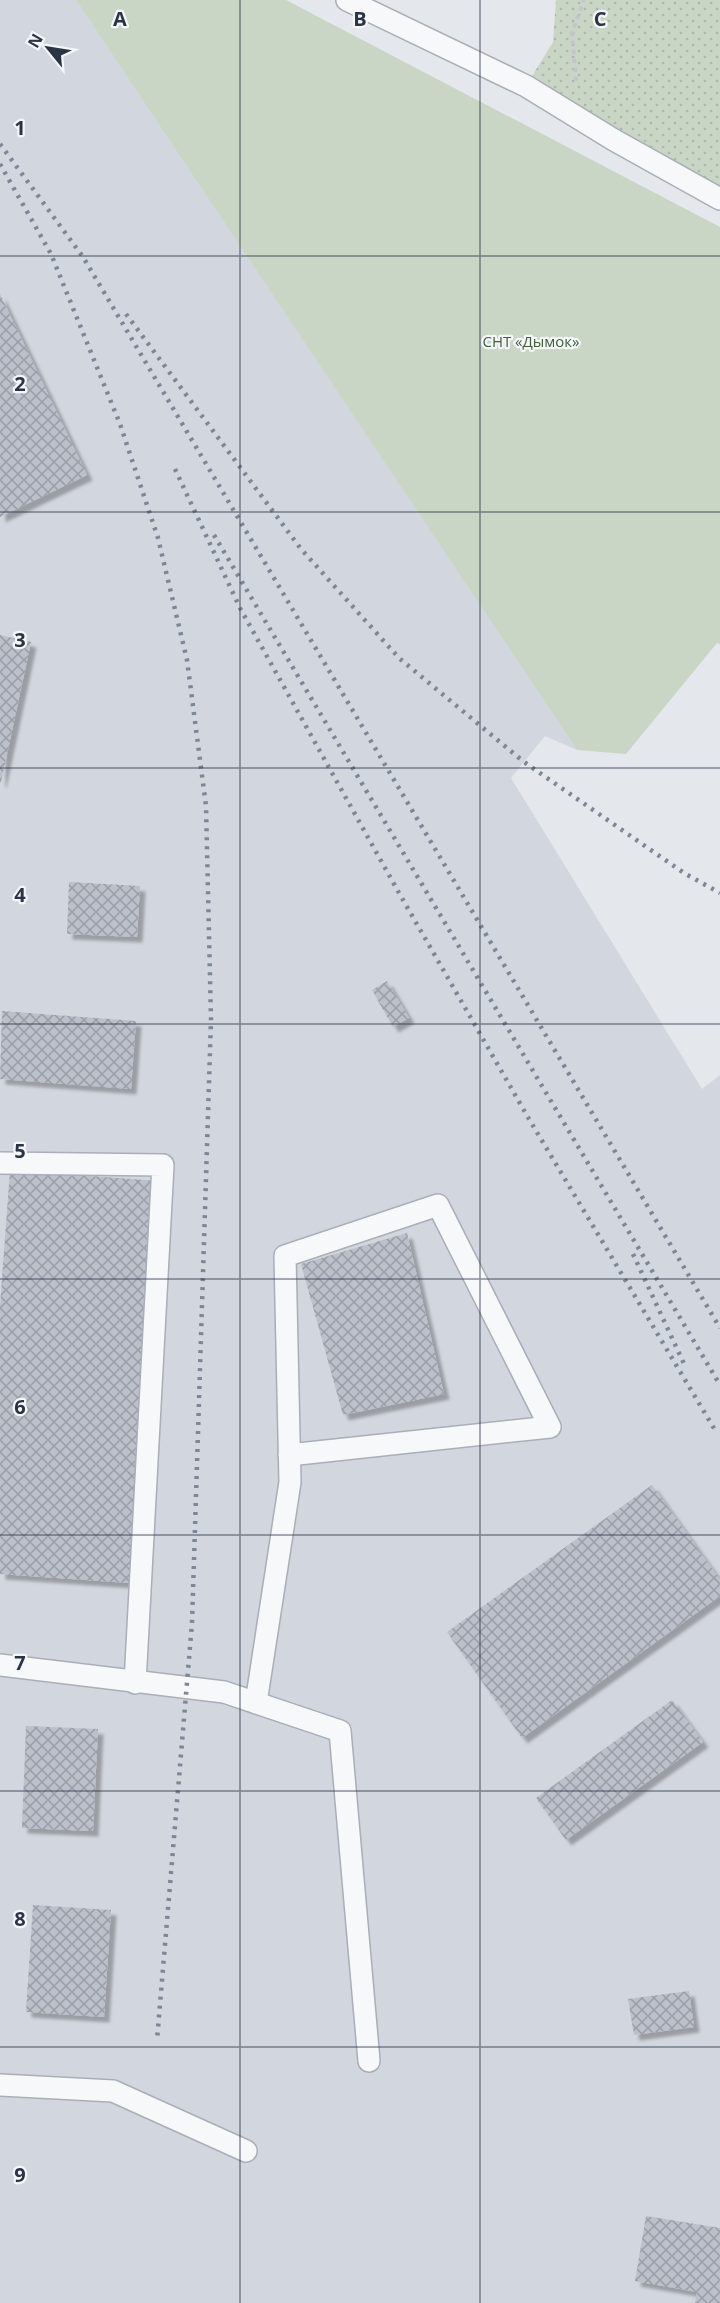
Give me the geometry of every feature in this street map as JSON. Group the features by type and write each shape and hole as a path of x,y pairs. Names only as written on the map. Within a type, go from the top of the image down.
{"lane":[{"path":"346,0 526,86 614,140 720,199"},
{"path":"0,1163 163,1165 135,1683"},
{"path":"256,1703 290,1482 289,1455 285,1256 438,1205 550,1427 289,1455"},
{"path":"0,1665 224,1692 340,1731 369,2061"},
{"path":"0,2085 113,2091 246,2151"}],"path":[{"path":"580,88 574,78 573,33 584,0"}],"shaded area":[{"path":"0,0 76,0 195,177 577,750 545,736 511,778 702,1089 720,1075 720,2303 0,2303"}],"green space":[{"name":"СНТ «Дымок»","path":"76,0 286,0 720,227 720,644 717,643 626,754 577,750"},
{"path":"556,0 720,0 720,199 526,86 553,42"}],"building":[{"path":"0,294 87,475 0,517"},
{"path":"0,635 31,642 1,782 0,782"},
{"path":"69,882 140,886 137,937 67,934"},
{"path":"387,981 409,1018 393,1027 372,990"},
{"path":"2,1011 136,1021 131,1089 0,1079"},
{"path":"10,1170 158,1181 129,1583 0,1574 0,1306"},
{"path":"407,1233 444,1394 343,1415 301,1264"},
{"path":"652,1485 720,1580 720,1596 522,1738 447,1632"},
{"path":"672,1700 703,1742 566,1840 536,1798"},
{"path":"26,1726 98,1729 93,1831 22,1828"},
{"path":"33,1905 111,1910 104,2017 26,2012"},
{"path":"689,1991 694,2027 634,2035 628,1999"},
{"path":"646,2216 720,2228 720,2303 695,2303 697,2292 635,2281"}],"railway":[{"path":"0,144 83,257 720,1328"},
{"path":"0,164 51,254 120,424 158,538 187,660 206,806 211,1019 192,1623 157,2040"},
{"path":"126,314 301,549 399,658 524,762 684,873 720,893"},
{"path":"175,469 240,608 399,893 529,1119 715,1430"},
{"path":"214,535 720,1385"},
{"path":"633,1254 685,1366"}]}
